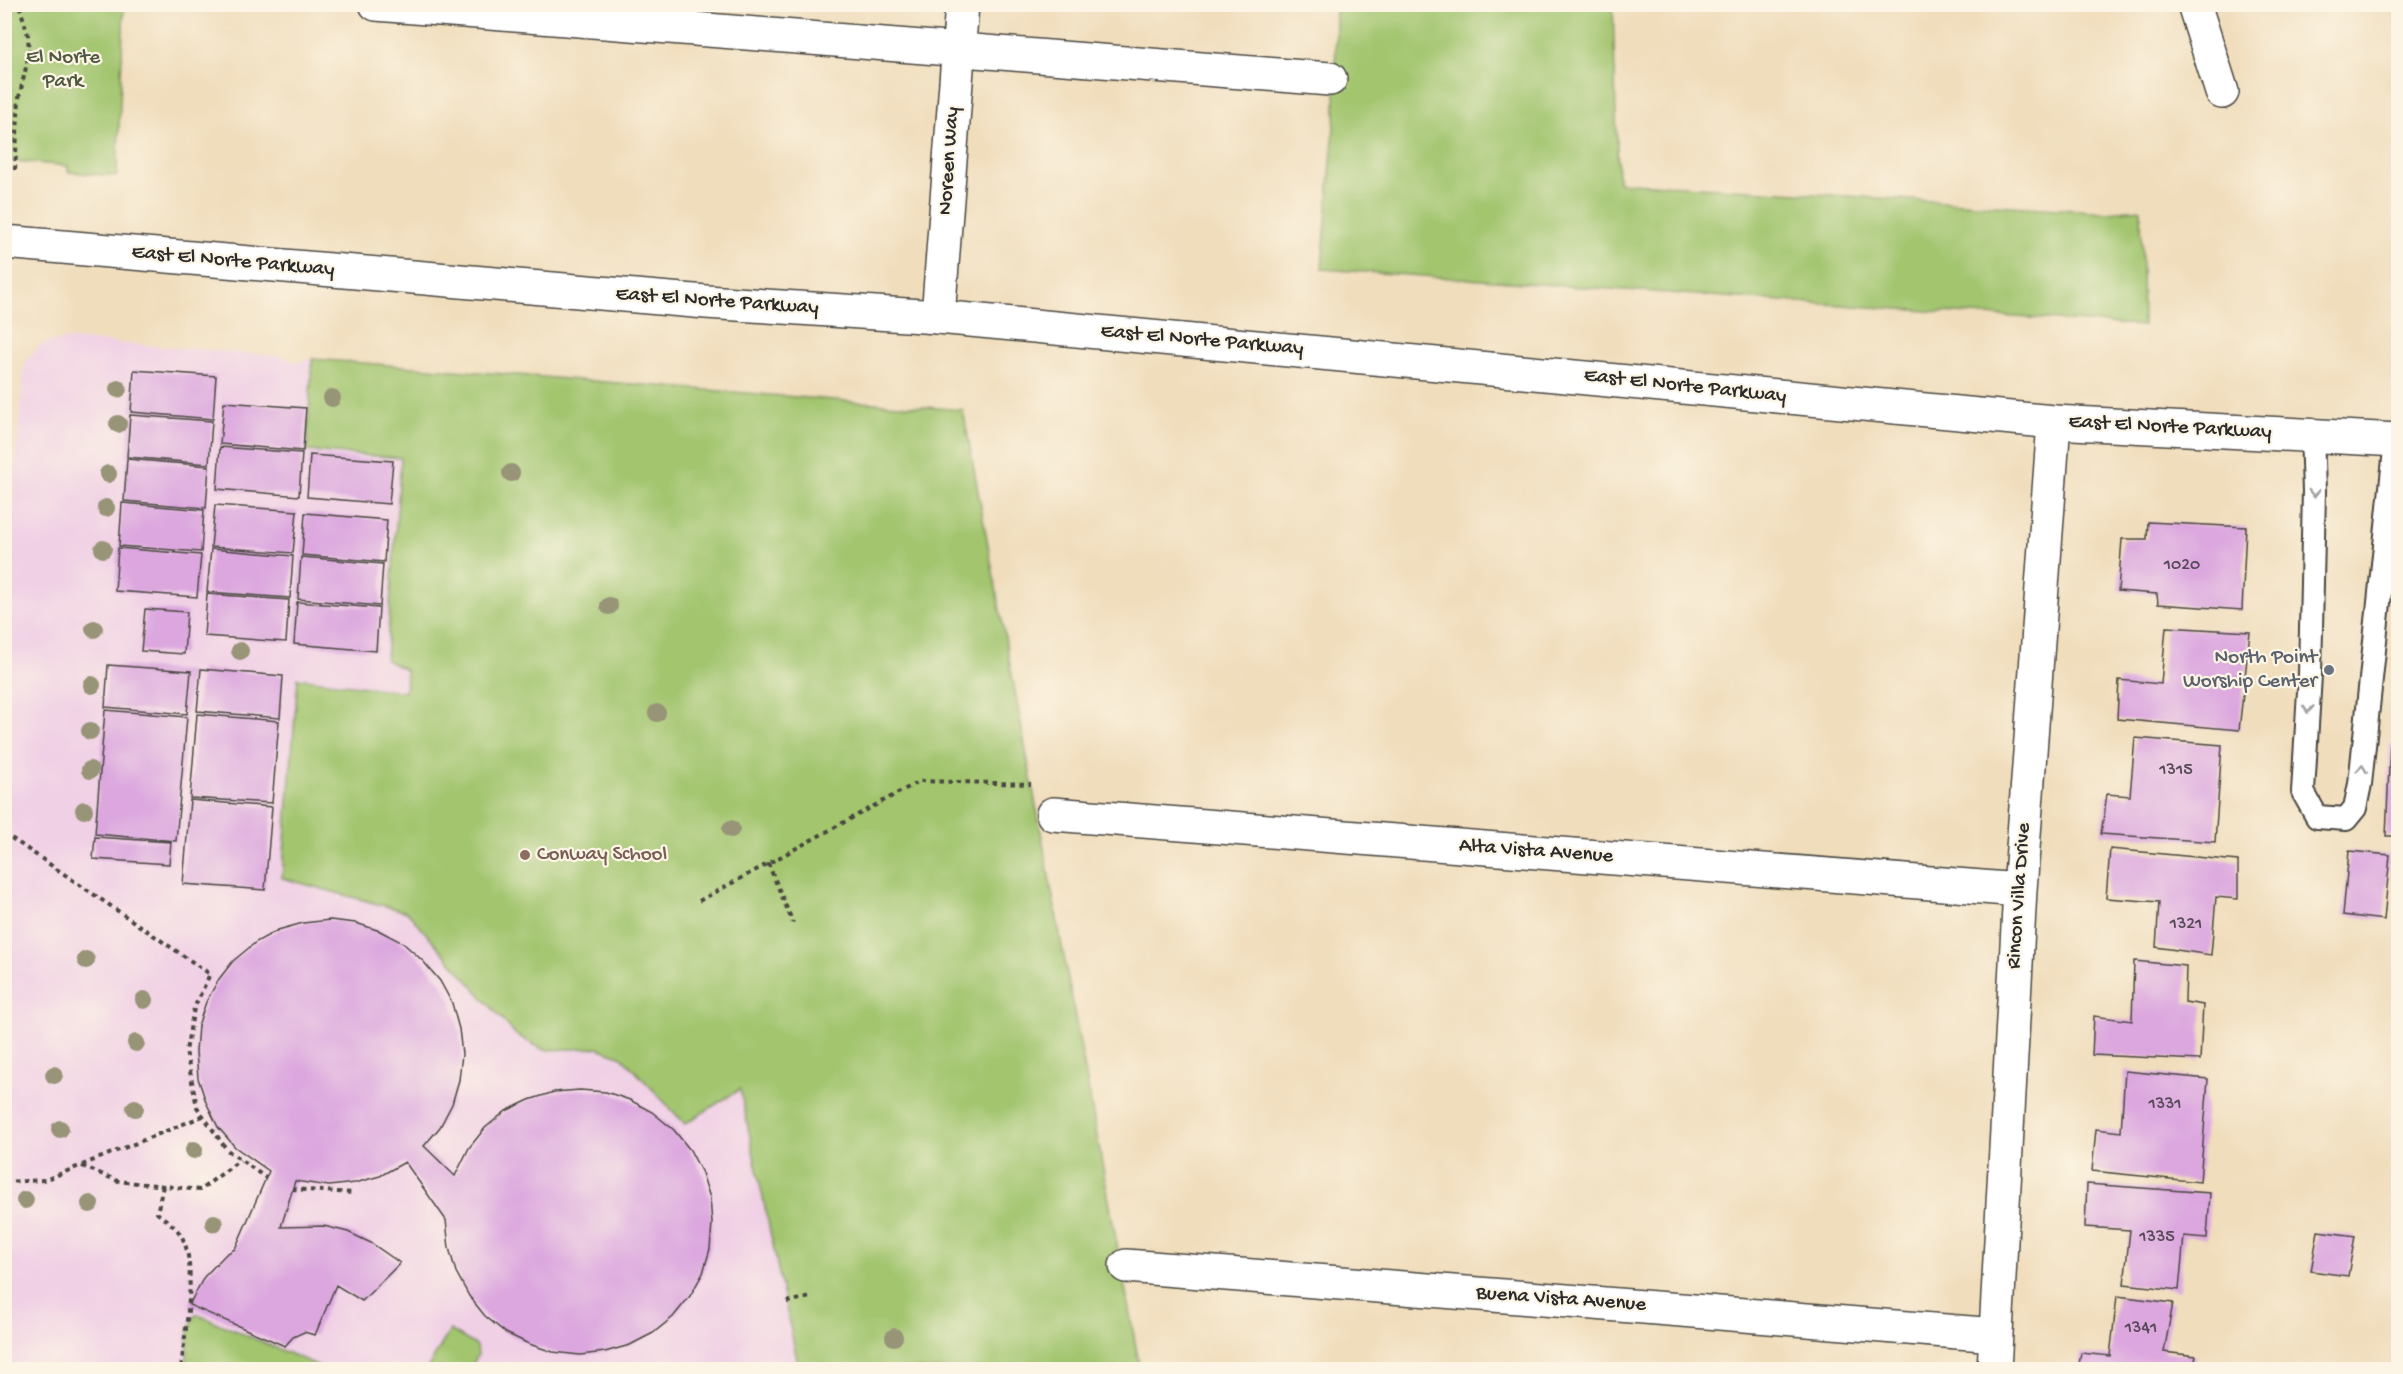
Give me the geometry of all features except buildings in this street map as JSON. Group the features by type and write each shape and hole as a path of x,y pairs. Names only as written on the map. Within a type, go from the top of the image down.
{"street":[{"path":"375,4 1330,79"},
{"name":"Noreen Way","path":"938,317 962,4"},
{"path":"2194,4 2222,92"},
{"name":"East El Norte Parkway","path":"4,242 706,302 938,317 2054,422 2397,440"},
{"name":"Rincon Villa Drive","path":"1994,1370 2020,890 2054,422"},
{"name":"Alta Vista Avenue","path":"1053,814 2020,890"},
{"name":"Buena Vista Avenue","path":"1126,1266 1996,1335"}],"lane":[{"path":"2312,435 2314,491 2310,675 2302,792 2317,817 2327,818 2346,819 2355,808 2360,784 2397,440"}],"path":[{"path":"15,170 19,98 29,54 28,35 19,4"},
{"path":"699,901 920,781 1032,784"},
{"path":"4,833 210,974 194,1008 186,1051 197,1107 227,1150 267,1178"},
{"path":"768,863 793,923"},
{"path":"4,1182 45,1180 204,1116"},
{"path":"81,1166 118,1181 200,1190 240,1160"},
{"path":"163,1186 157,1213 181,1234 188,1256 189,1280 181,1370"},
{"path":"292,1189 353,1193"},
{"path":"787,1302 810,1297"}],"shaded area":[{"name":"Conway School","path":"68,339 280,356 295,362 312,359 963,410 1140,1369 5,1370 4,610 23,371 27,360 41,344"}],"green space":[{"name":"El Norte Park","path":"4,5 124,5 117,176 68,172 68,166 5,160"},
{"path":"1336,5 1613,5 1618,182 2107,212 2141,209 2143,326 1322,269 1335,115"},
{"path":"312,359 963,410 1140,1369 799,1369 740,1089 685,1124 622,1057 598,1048 544,1050 516,1035 407,912 282,878 298,678 405,692 406,670 386,660 401,458 307,451"},
{"path":"196,1314 326,1369 186,1369 189,1329"},
{"path":"450,1330 477,1346 478,1355 470,1369 427,1369"}],"place":[{"name":"North Point Worship Center","path":"2329,670"},
{"name":"Conway School","path":"525,855"}]}
